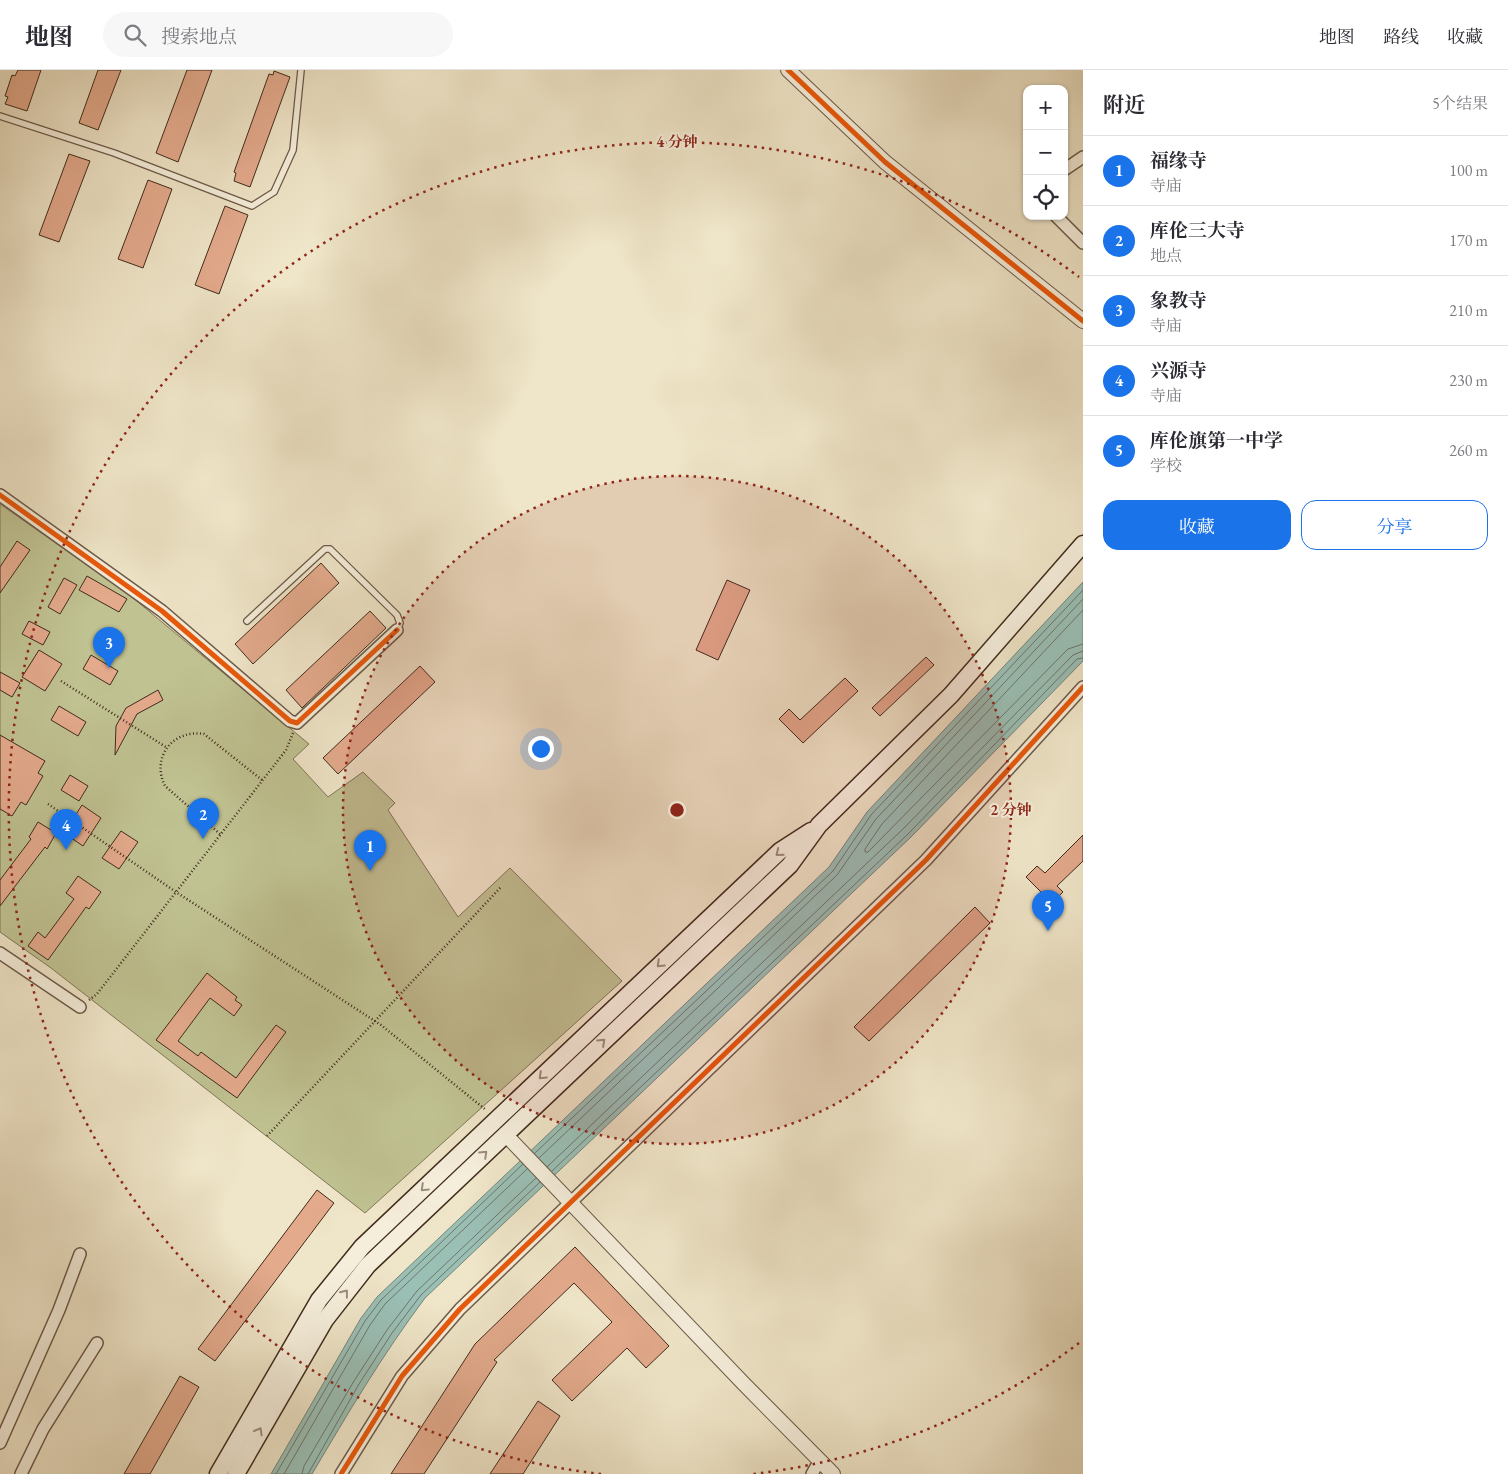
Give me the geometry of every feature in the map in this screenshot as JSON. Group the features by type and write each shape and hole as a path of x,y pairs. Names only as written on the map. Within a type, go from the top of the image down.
{"main road":[{"path":"236,1474 320,1328 368,1265 790,865 819,826 951,695 1083,544"},
{"path":"218,1474 319,1300 338,1274 362,1247 780,851 819,826"}],"street":[{"path":"788,70 885,162 1083,321"},
{"path":"1068,167 1083,157"},
{"path":"1060,220 1083,243"},
{"path":"0,495 162,611 290,721 297,723 397,630"},
{"path":"342,1474 402,1376 460,1309 926,860 1083,687"},
{"path":"0,953 80,1007"},
{"path":"506,1134 833,1474"},
{"path":"0,1443 59,1310 80,1254"},
{"path":"21,1474 42,1430 97,1343"},
{"path":"812,1474 820,1460"}],"lane":[{"path":"0,116 114,152 252,206 274,192 293,150 302,70"},
{"path":"247,621 325,549 330,549 397,615 400,623 397,630"}],"path":[{"path":"61,681 166,747"},
{"path":"80,1007 96,994 286,750 297,723"},
{"path":"220,834 165,786 162,779 160,762 166,747 179,736 195,732 204,734 262,780"},
{"path":"48,804 176,892 375,1021 497,1118"},
{"path":"267,1136 501,887"}],"green space":[{"path":"0,504 127,593 309,744 293,759 328,797 363,772 395,803 388,810 458,917 510,868 622,981 365,1213 51,968 0,932"}],"water":[{"path":"1083,582 1083,661 911,837 425,1298 380,1362 312,1474 271,1474 361,1318 377,1297 829,867 867,812"}],"building":[{"path":"18,70 41,70 27,111 5,104 8,97 5,96 12,75 15,76"},
{"path":"98,70 121,70 98,130 79,123"},
{"path":"187,70 212,70 178,162 156,153"},
{"path":"274,71 290,77 250,187 234,181 236,173 234,172 269,74 273,75"},
{"path":"69,154 90,161 59,242 39,235"},
{"path":"148,180 172,189 143,268 118,259"},
{"path":"225,206 248,215 219,294 195,285"},
{"path":"17,541 30,550 0,593 0,567"},
{"path":"321,563 339,583 253,664 235,644"},
{"path":"87,576 127,599 119,612 79,590"},
{"path":"64,578 77,585 60,614 48,607"},
{"path":"727,580 750,590 718,660 696,650"},
{"path":"370,611 386,628 302,708 286,690"},
{"path":"29,621 50,632 43,645 22,634"},
{"path":"39,650 62,664 45,691 22,677"},
{"path":"91,655 118,671 110,685 83,669"},
{"path":"926,657 934,665 880,716 872,708"},
{"path":"420,666 435,682 338,774 323,758"},
{"path":"0,672 20,683 12,697 0,690"},
{"path":"845,678 858,691 803,743 779,719 789,709 800,720"},
{"path":"158,690 163,700 137,714 115,755 116,726 126,708"},
{"path":"59,706 86,722 78,736 51,720"},
{"path":"0,735 45,761 38,773 43,776 26,805 21,802 12,816 0,809"},
{"path":"70,775 88,786 79,801 61,790"},
{"path":"82,805 101,818 83,846 64,833"},
{"path":"38,822 56,833 47,849 45,847 0,906 0,880 31,839 29,837"},
{"path":"121,831 138,842 119,869 102,858"},
{"path":"1083,835 1083,861 1057,886 1063,892 1052,903 1026,877 1037,866 1045,873"},
{"path":"78,876 101,892 89,909 86,907 48,960 28,946 38,932 45,938 74,899 66,893"},
{"path":"975,907 990,923 869,1041 854,1027"},
{"path":"207,973 237,997 235,1000 242,1005 234,1016 210,998 178,1041 198,1056 201,1052 236,1078 276,1025 286,1032 237,1098 156,1040"},
{"path":"317,1190 334,1203 215,1361 198,1349"},
{"path":"575,1247 669,1346 646,1368 627,1348 572,1401 552,1380 612,1322 574,1283 494,1360 497,1362 424,1474 391,1474 475,1344"},
{"path":"180,1376 199,1387 150,1474 124,1474"},
{"path":"538,1401 560,1416 523,1474 490,1474"}],"cycle path":[{"path":"788,70 885,162 1083,321"},
{"path":"0,495 162,611 290,721 297,723 397,630"},
{"path":"341,1474 402,1376 460,1309 926,860 1083,687"}],"place":[{"name":"象教寺","path":"109,668"},
{"name":"库伦三大寺","path":"203,839"},
{"name":"兴源寺","path":"66,850"},
{"name":"福缘寺","path":"370,871"},
{"name":"库伦旗第一中学","path":"1048,931"}]}
